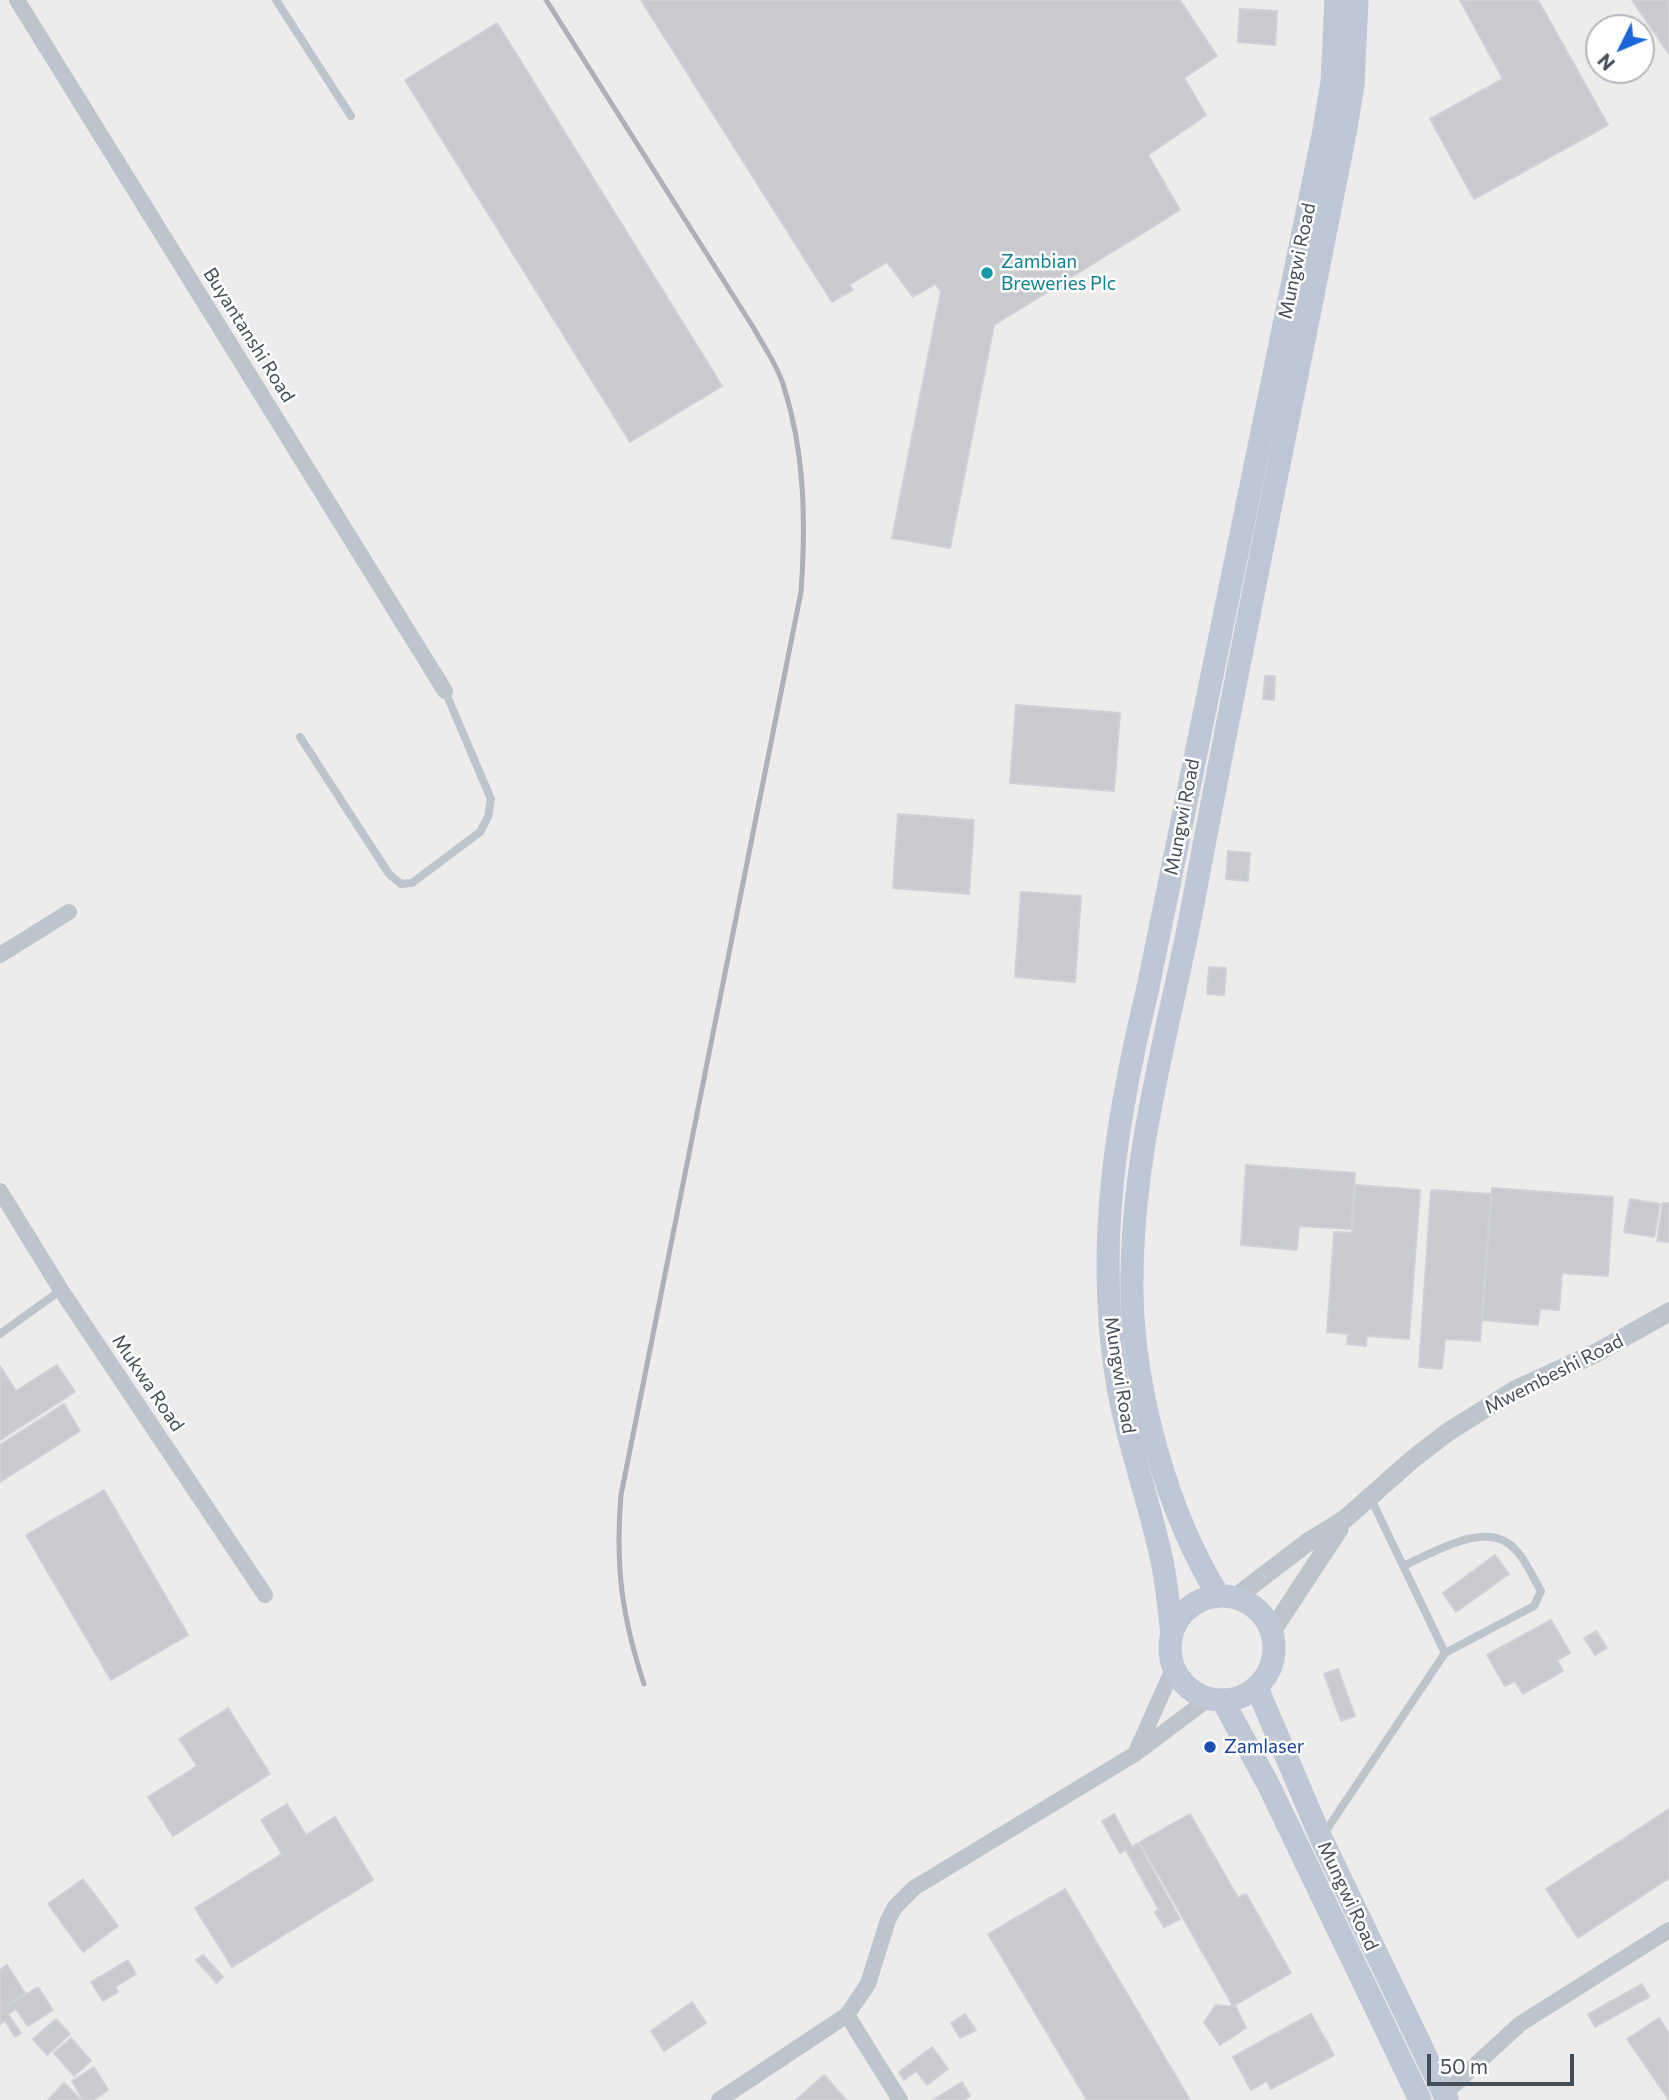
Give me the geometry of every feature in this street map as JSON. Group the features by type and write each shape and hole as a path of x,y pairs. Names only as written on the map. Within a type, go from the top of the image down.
{"main road":[{"name":"Mungwi Road","path":"1171,1634 1161,1558 1116,1377 1105,1261 1118,1130 1324,130 1332,82 1336,0"},
{"name":"Mungwi Road","path":"1227,1597 1192,1550 1150,1418 1136,1345 1132,1292 1144,1136 1344,141 1353,85 1357,0"},
{"path":"1195,754 1218,760"},
{"path":"1227,1597 1258,1610 1272,1631 1273,1662 1257,1688 1236,1699 1216,1700 1182,1681 1170,1657 1171,1634 1184,1612 1206,1598 1227,1597"},
{"name":"Mungwi Road","path":"1257,1688 1321,1838 1446,2097"},
{"name":"Mungwi Road","path":"1216,1700 1269,1786 1420,2100"}],"street":[{"name":"Buyantanshi Road","path":"17,0 445,691"},
{"path":"0,955 69,912"},
{"name":"Mukwa Road","path":"0,1191 61,1290 265,1595"},
{"name":"Mwembeshi Road","path":"1345,1519 1448,1432 1515,1390 1596,1353 1669,1312"},
{"path":"1227,1597 1345,1519"},
{"path":"1272,1631 1345,1519"},
{"path":"1135,1754 1174,1667"},
{"path":"719,2100 847,2015 868,1984 888,1920 895,1907 914,1888 1135,1754 1216,1700"},
{"path":"1446,2097 1520,2024 1669,1930"},
{"path":"847,2015 900,2100"}],"lane":[{"path":"276,0 351,116"},
{"path":"300,737 389,874 401,884 412,883 480,832 488,817 491,799 445,691"},
{"path":"0,1334 61,1290"},
{"path":"1370,1497 1445,1653"},
{"path":"1321,1838 1445,1653 1534,1606 1541,1591 1522,1558 1507,1542 1497,1539 1469,1537 1403,1566"}],"building":[{"name":"Zambian Breweries Plc","path":"641,0 1180,0 1217,56 1184,78 1206,115 1148,155 1180,210 994,325 950,548 892,538 941,291 935,284 913,297 887,262 849,285 853,290 832,302"},
{"path":"1460,0 1538,0 1608,125 1474,199 1430,119 1503,79"},
{"path":"1632,0 1669,0 1669,54 1655,34 1655,14 1642,14"},
{"path":"1240,9 1277,11 1275,45 1238,42"},
{"path":"497,23 722,386 630,442 405,80"},
{"path":"1265,676 1275,676 1274,700 1263,699"},
{"path":"1016,705 1120,713 1114,791 1010,783"},
{"path":"898,814 974,820 969,894 893,888"},
{"path":"1228,851 1250,853 1248,881 1226,879"},
{"path":"1021,892 1081,896 1075,982 1015,977"},
{"path":"1209,967 1226,968 1224,995 1207,994"},
{"path":"1246,1165 1355,1173 1351,1229 1299,1226 1297,1250 1241,1245"},
{"path":"1356,1185 1420,1190 1409,1339 1367,1336 1366,1346 1347,1344 1348,1334 1327,1332 1334,1232 1352,1233"},
{"path":"1492,1188 1613,1197 1608,1276 1562,1273 1559,1310 1540,1309 1538,1325 1482,1320"},
{"path":"1431,1190 1491,1194 1480,1341 1445,1339 1442,1369 1419,1367"},
{"path":"1630,1199 1660,1204 1654,1237 1624,1232"},
{"path":"1663,1203 1669,1203 1669,1242 1657,1241"},
{"path":"57,1365 75,1392 0,1440 0,1366 16,1391"},
{"path":"64,1404 80,1431 0,1482 0,1445"},
{"path":"104,1490 188,1635 111,1680 26,1535"},
{"path":"1495,1555 1509,1574 1456,1612 1443,1593"},
{"path":"1551,1620 1570,1653 1557,1660 1563,1671 1523,1694 1515,1681 1505,1686 1487,1655"},
{"path":"1596,1631 1607,1648 1595,1655 1584,1638"},
{"path":"1338,1669 1355,1716 1341,1721 1324,1674"},
{"path":"228,1708 270,1774 173,1836 148,1797 197,1766 179,1739"},
{"path":"287,1804 306,1835 335,1817 373,1880 232,1967 195,1908 282,1854 261,1820"},
{"path":"1669,1809 1669,1878 1578,1938 1546,1889"},
{"path":"1114,1814 1132,1847 1138,1843 1180,1919 1164,1927 1155,1912 1159,1910 1126,1850 1120,1853 1102,1821"},
{"path":"1190,1814 1238,1898 1246,1894 1291,1973 1233,2006 1140,1842"},
{"path":"83,1879 118,1926 83,1952 48,1904"},
{"path":"1065,1889 1190,2100 1087,2100 988,1934"},
{"path":"203,1955 223,1977 217,1983 196,1960"},
{"path":"128,1960 136,1974 115,1987 118,1992 103,2001 91,1982"},
{"path":"7,1965 25,1993 7,2006 38,1987 53,2010 28,2026 16,2009 8,2014 21,2033 15,2037 5,2021 0,2024 0,1970"},
{"path":"1642,1984 1649,1997 1595,2027 1588,2014"},
{"path":"692,2002 706,2023 664,2051 651,2031"},
{"path":"1216,2005 1236,2007 1246,2028 1220,2045 1204,2022"},
{"path":"965,2014 976,2030 960,2038 951,2023"},
{"path":"1311,2014 1334,2055 1271,2089 1267,2081 1251,2090 1233,2057"},
{"path":"1659,2018 1669,2034 1669,2100 1627,2039"},
{"path":"56,2019 70,2034 47,2055 33,2039"},
{"path":"71,2038 91,2061 74,2076 54,2053"},
{"path":"932,2047 948,2069 927,2085 916,2071 904,2080 899,2072"},
{"path":"94,2067 108,2090 93,2100 83,2100 72,2081"},
{"path":"824,2075 846,2100 796,2100"},
{"path":"962,2082 970,2096 963,2100 933,2100"},
{"path":"64,2083 81,2100 48,2100"}],"railway":[{"path":"546,0 774,362 783,384 796,435 802,487 801,592 621,1495 619,1545 622,1591 630,1636 644,1684"}],"place":[{"name":"Zambian Breweries Plc","path":"987,273"},
{"name":"Zamlaser","path":"1210,1747"}]}
